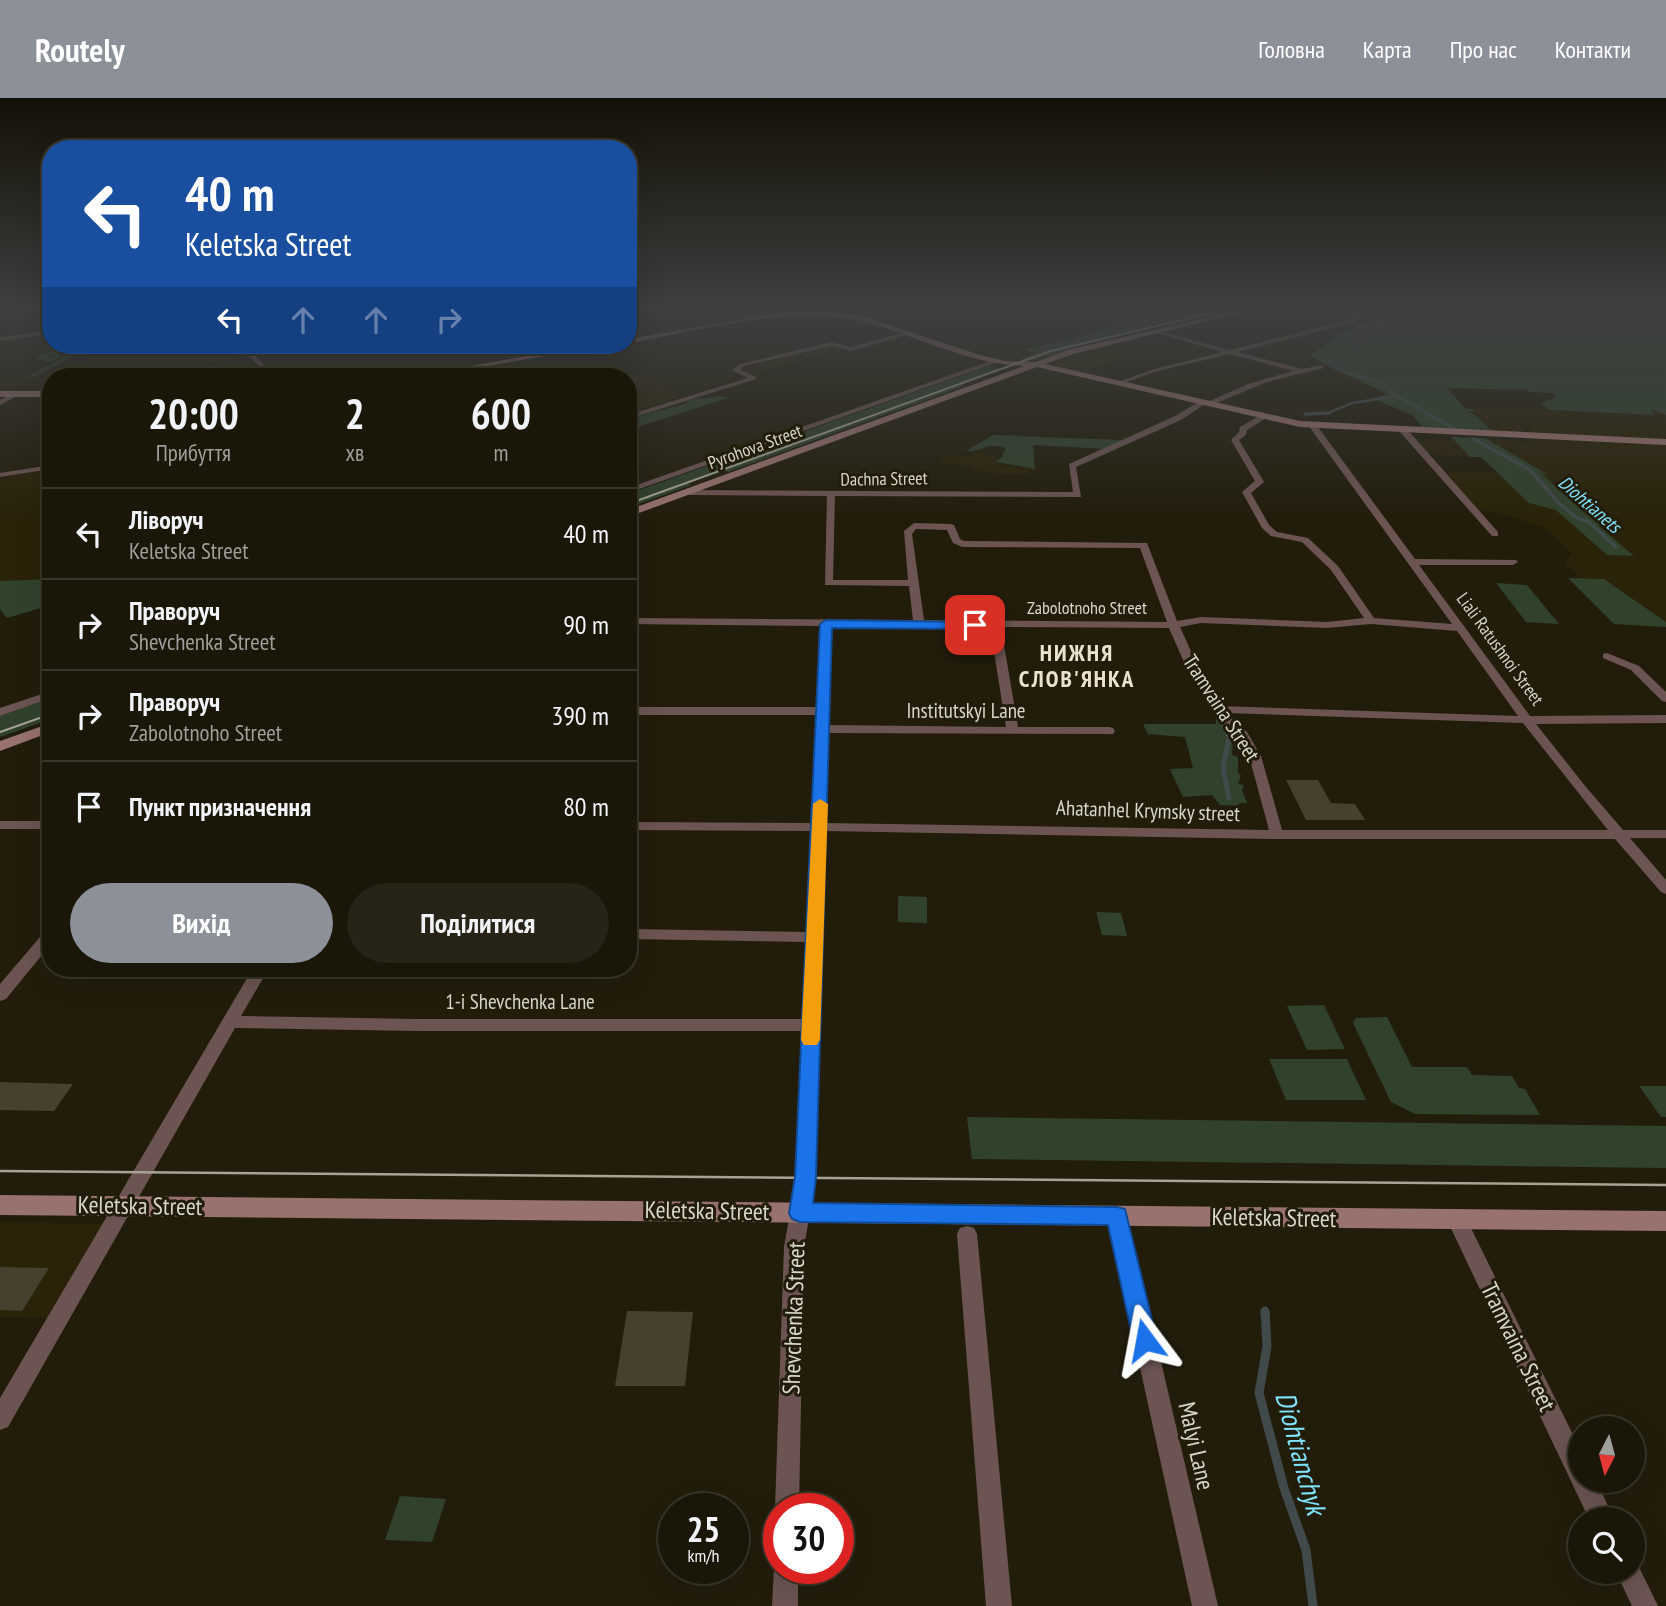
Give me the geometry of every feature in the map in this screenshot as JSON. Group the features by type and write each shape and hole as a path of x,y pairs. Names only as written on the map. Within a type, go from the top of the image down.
{"main road":[{"name":"Pyrohova Street","path":"637,511 996,378"},
{"path":"1099,378 1312,425 1666,442"},
{"path":"1,397 42,394"},
{"path":"0,746 42,730"},
{"name":"Keletska Street","path":"0,1205 1666,1221"}],"street":[{"path":"637,414 753,378"},
{"name":"Pyrohova Street","path":"637,488 947,378"},
{"path":"1119,383 1132,378"},
{"path":"1206,403 1277,378"},
{"name":"Dachna Street","path":"690,492 1077,495 1072,466 1206,403"},
{"path":"1264,416 1243,429 1243,433 1235,440 1260,482 1246,492 1265,526 1274,534 1305,540 1335,568 1371,621"},
{"name":"Liali Ratushnoi Street","path":"1312,425 1527,720 1666,889"},
{"path":"1404,430 1495,534"},
{"path":"0,475 42,468"},
{"path":"831,495 828,583 913,583 919,625"},
{"name":"Tramvaina Street","path":"913,583 907,533 914,526 951,527 956,541 962,544 1144,545 1179,640 1193,669 1218,709 1243,735 1255,756 1277,835"},
{"path":"1412,562 1513,562"},
{"name":"Zabolotnoho Street","path":"637,621 1175,625 1201,620 1327,625 1371,621 1460,628"},
{"name":"Shevchenka Street","path":"787,1493 794,1247 805,1184 826,624"},
{"path":"995,625 1013,730"},
{"path":"1607,656 1635,668 1666,698"},
{"path":"0,712 42,697"},
{"path":"1218,709 1527,720 1666,719"},
{"path":"637,711 823,711"},
{"name":"Institutskyi Lane","path":"822,729 1109,731"},
{"path":"0,825 42,825"},
{"name":"Ahatanhel Krymsky street","path":"637,826 1000,828 1277,835 1666,834"},
{"path":"637,934 815,937"},
{"path":"0,995 42,945"},
{"path":"0,1419 256,977"},
{"name":"1-i Shevchenka Lane","path":"229,1022 811,1026"},
{"name":"Malyi Lane","path":"1117,1216 1205,1606"},
{"name":"Tramvaina Street","path":"1457,1220 1568,1449"},
{"path":"967,1234 999,1606"},
{"path":"785,1606 786,1584"},
{"path":"1634,1584 1645,1606"}],"shaded area":[{"path":"637,378 648,378 680,394 675,399 637,411"},
{"path":"1474,408 1654,415 1649,409 1662,411 1666,415 1666,622 1604,579 1581,578 1565,563 1571,553 1546,529 1508,515 1470,507 1438,471 1497,473 1529,503 1556,509 1607,555 1599,525 1606,524 1594,514 1586,514 1569,501 1541,473 1545,473 1485,438 1534,443 1527,436 1532,424 1521,424 1525,429 1520,432 1492,431 1475,414 1467,411 1476,410"},
{"path":"1426,439 1454,440 1470,457 1429,455 1418,442"},
{"path":"976,453 1001,458 996,464 1030,470 1029,474 996,474 972,470 972,466 941,463 941,456 966,457"},
{"path":"42,471 42,589 0,600 0,479"},
{"path":"0,1222 105,1224 49,1318 0,1317"}],"green space":[{"path":"954,378 976,378 961,384 964,386 728,472 689,483 691,485 637,505 637,491"},
{"path":"1353,378 1666,378 1666,415 1651,409 1655,415 1549,410 1541,403 1557,397 1552,393 1530,392 1524,387 1526,390 1447,388 1465,408 1477,410 1467,412 1474,414 1492,431 1423,428 1412,415 1372,398 1387,395"},
{"path":"720,396 728,398 637,427 637,417 688,403 686,401"},
{"path":"993,435 1123,440 1105,449 1033,445 1035,469 996,462 1006,448 999,446 966,451"},
{"path":"1451,437 1485,438 1547,474 1542,474 1586,514 1594,514 1607,525 1599,526 1634,556 1607,555 1556,510 1529,503 1481,457 1470,457"},
{"path":"1568,578 1604,579 1666,622 1666,627 1614,624"},
{"path":"42,579 42,608 7,618 0,609 0,581"},
{"path":"1496,583 1527,585 1559,624 1526,622"},
{"path":"42,701 42,722 0,737 0,716"},
{"path":"1216,716 1225,720 1233,739 1232,755 1238,757 1238,773 1241,775 1238,784 1244,785 1242,790 1247,803 1239,803 1239,806 1220,805 1212,795 1183,797 1170,769 1193,768 1185,737 1148,734 1143,724 1216,724"},
{"path":"898,896 927,897 927,923 898,922"},
{"path":"1096,912 1121,913 1127,936 1102,935"},
{"path":"1324,1005 1345,1049 1307,1050 1287,1006"},
{"path":"1387,1017 1412,1067 1467,1067 1472,1075 1512,1076 1519,1088 1525,1089 1540,1115 1415,1114 1391,1102 1353,1023 1356,1018"},
{"path":"1269,1059 1347,1059 1366,1100 1286,1100"},
{"path":"1639,1086 1666,1086 1666,1117 1661,1117"},
{"path":"967,1117 1666,1126 1666,1168 972,1159"},
{"path":"400,1496 446,1499 432,1542 385,1540"}],"building":[{"path":"1286,780 1318,780 1331,803 1355,804 1365,820 1306,820"},
{"path":"0,1082 73,1084 54,1111 0,1110"},
{"path":"0,1267 49,1268 22,1311 0,1310"},
{"path":"627,1311 693,1312 685,1386 615,1386"}],"waterway":[{"name":"Diohtianets","path":"1368,378 1385,383 1397,396"},
{"name":"Diohtianchyk","path":"1329,413 1305,414 1328,413 1352,403 1397,396"},
{"name":"Diohtianets","path":"1397,396 1429,414"},
{"name":"Diohtianets","path":"1426,413 1451,427"},
{"name":"Diohtianets","path":"1474,439 1530,470 1560,504 1577,518 1589,522 1616,547"},
{"name":"Diohtianchyk","path":"1222,720 1224,725"},
{"name":"Diohtianchyk","path":"1223,723 1229,738 1223,767 1229,798"},
{"name":"Diohtianchyk","path":"1265,1311 1267,1346 1259,1393 1284,1488 1306,1550 1313,1606"}],"tram line":[{"path":"637,501 975,378"},
{"path":"0,732 42,717"},
{"path":"0,1171 1666,1185"}],"slow traffic":[{"path":"811,1040 820,804"}],"district":[{"name":"НИЖНЯ СЛОВ'ЯНКА","path":"1077,666"}],"route":[{"path":"975,625 826,624 805,1184 800,1213 1117,1216 1145,1340"}]}
